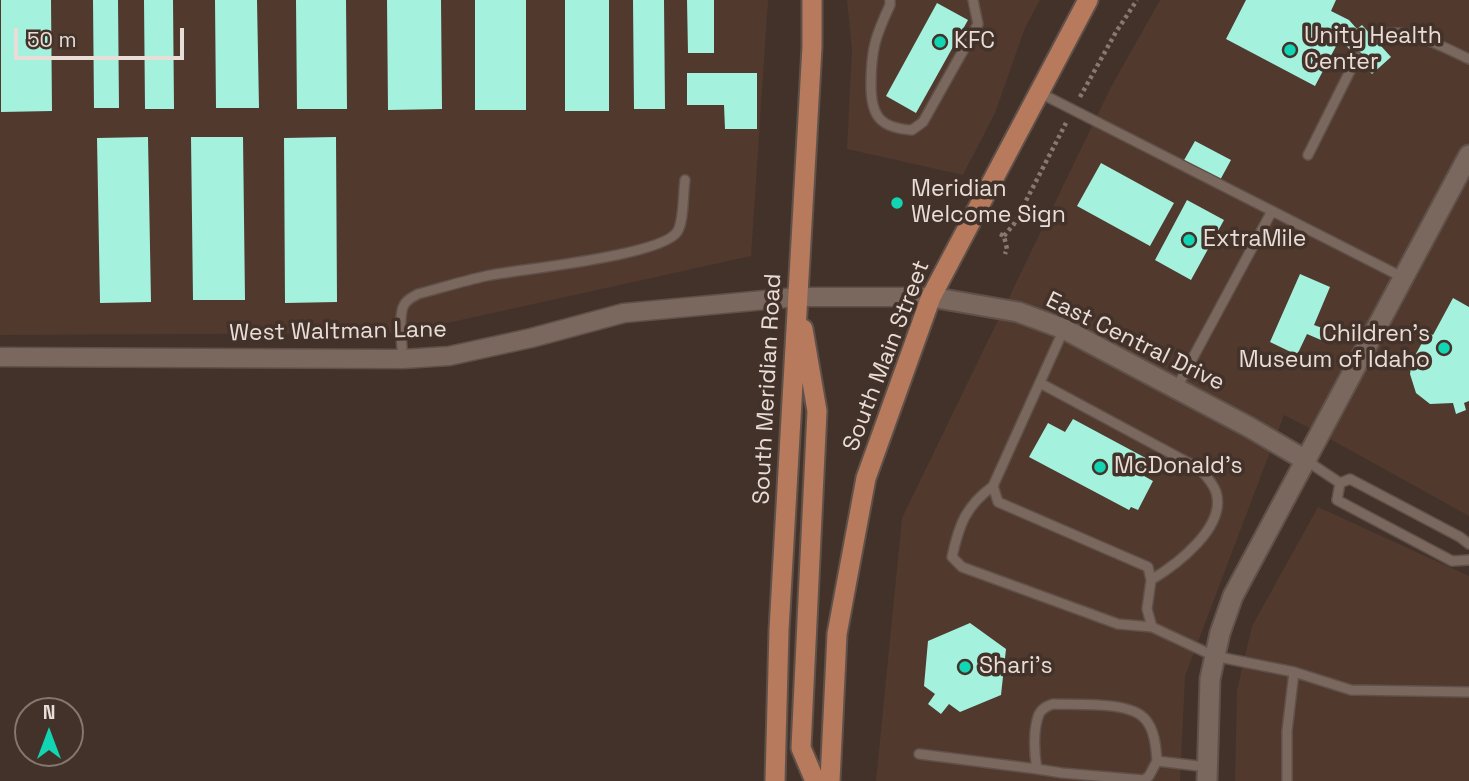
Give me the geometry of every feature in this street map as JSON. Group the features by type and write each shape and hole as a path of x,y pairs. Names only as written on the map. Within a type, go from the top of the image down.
{"main road":[{"name":"South Meridian Road","path":"775,781 779,630 812,47 812,0"},
{"name":"South Main Street","path":"830,781 837,634 866,478 931,297 1088,0"},
{"path":"797,297 817,411 801,748 814,781"}],"street":[{"path":"1207,774 1210,680 1220,633 1233,596 1469,155"},
{"name":"West Waltman Lane","path":"0,357 403,359 449,356 624,313 797,297 931,297"},
{"name":"East Central Drive","path":"931,297 1018,312 1064,329 1260,433 1307,461"}],"lane":[{"path":"890,0 871,55 871,101 874,112 882,121 898,129 912,130 923,122 978,24 973,0"},
{"path":"1375,39 1388,33 1412,35 1469,60"},
{"path":"1308,155 1357,57"},
{"path":"1038,92 1404,278"},
{"path":"403,359 401,312 409,299 418,294 486,276 653,247 667,242 680,227 685,180"},
{"path":"1177,389 1272,211"},
{"path":"1064,329 993,486 969,507 955,546 953,556 956,563 1118,624 1152,627 1214,656 1294,672 1350,690 1469,692"},
{"path":"1040,383 1200,469 1211,482 1217,499 1216,509 1200,539 1186,556 1151,580"},
{"path":"1307,461 1340,483"},
{"path":"1340,483 1350,479 1461,537 1469,544"},
{"path":"1340,483 1337,500 1452,561 1469,560"},
{"path":"993,486 998,502 1148,568 1151,580 1147,609 1152,627"},
{"path":"1287,781 1287,731 1294,672"},
{"path":"919,754 1062,774 1144,780 1157,761 1154,739 1144,716 1125,707 1053,704 1044,707 1039,714 1035,743 1037,769"},
{"path":"1157,761 1207,774"}],"path":[{"path":"1083,90 1138,0"},
{"path":"1005,254 1007,249 1002,235 1014,224 1066,122"}],"shaded area":[{"path":"0,0 768,0 751,256 402,333 0,335"},
{"path":"847,0 1040,0 1025,28 995,113 963,175 847,149 852,49"},
{"path":"1160,0 1469,0 1469,516 1284,415 1185,676 1180,781 876,781 902,518 1111,87"},
{"path":"1318,507 1469,576 1469,781 1235,781 1237,690 1252,626"}],"building":[{"path":"1,0 51,0 52,111 1,112"},
{"path":"93,0 118,0 119,108 94,108"},
{"path":"144,0 173,0 174,109 145,109"},
{"path":"215,0 257,0 259,108 216,108"},
{"path":"296,0 346,0 347,109 297,109"},
{"path":"387,0 441,0 442,109 388,110"},
{"path":"475,0 526,0 526,110 475,110"},
{"path":"565,0 609,0 609,111 565,111"},
{"path":"633,0 664,0 665,109 634,109"},
{"path":"687,0 714,0 714,53 688,53"},
{"name":"Unity Health Center","path":"1246,0 1336,0 1331,11 1349,20 1357,29 1362,25 1391,57 1372,74 1343,42 1348,38 1343,33 1315,86 1226,39"},
{"path":"937,3 968,20 916,113 886,96"},
{"path":"687,73 757,73 757,129 725,129 724,105 687,105"},
{"path":"148,137 151,302 100,303 97,138"},
{"path":"191,137 243,137 245,300 193,300"},
{"path":"336,137 337,302 285,303 284,138"},
{"path":"1195,141 1231,160 1219,182 1183,162"},
{"path":"1101,163 1174,203 1150,246 1077,206"},
{"name":"ExtraMile","path":"1187,200 1224,220 1191,280 1155,260"},
{"path":"1300,274 1330,287 1314,325 1325,329 1321,340 1307,334 1297,355 1270,342"},
{"name":"Children's Museum of Idaho","path":"1453,298 1469,307 1469,401 1464,403 1466,410 1456,414 1453,403 1430,404 1416,393 1410,374 1412,361 1428,332 1433,335"},
{"name":"McDonald's","path":"1073,419 1155,463 1144,476 1153,481 1138,510 1131,507 1129,510 1029,457 1048,423 1065,432"},
{"name":"Shari's","path":"970,623 1006,649 1001,695 960,712 949,704 941,714 928,704 935,694 924,686 928,641"}],"place":[{"name":"KFC","path":"940,42"},
{"name":"Unity Health Center","path":"1290,50"},
{"name":"Meridian Welcome Sign","path":"897,203"},
{"name":"ExtraMile","path":"1189,240"},
{"name":"Children's Museum of Idaho","path":"1444,348"},
{"name":"McDonald's","path":"1100,467"},
{"name":"Shari's","path":"965,667"}]}
